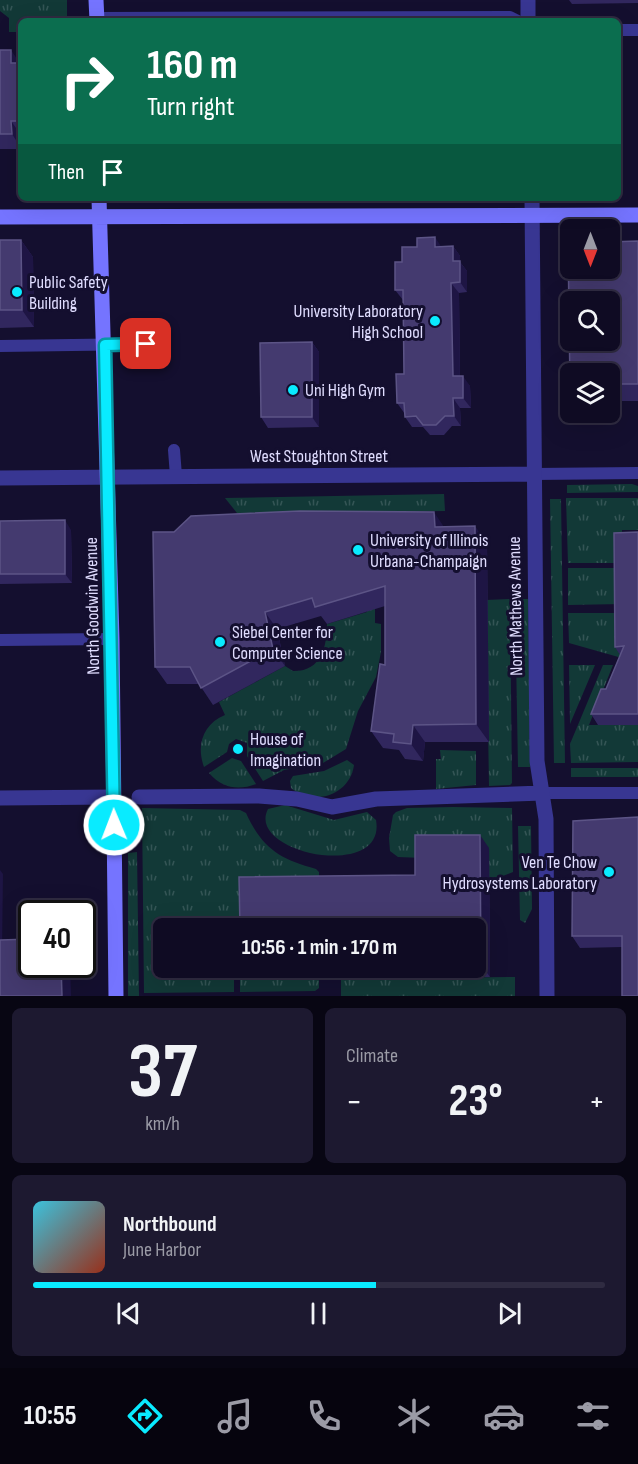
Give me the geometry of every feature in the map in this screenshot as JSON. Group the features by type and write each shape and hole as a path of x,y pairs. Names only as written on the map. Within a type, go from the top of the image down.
{"street":[{"path":"96,0 97,18"},
{"path":"528,0 528,18"},
{"name":"North Goodwin Avenue","path":"99,201 109,476 116,996"},
{"name":"North Mathews Avenue","path":"532,201 537,761 546,819 547,996"},
{"path":"0,217 638,215"},
{"name":"West Stoughton Street","path":"0,478 534,474"},
{"path":"139,797 259,796 297,799 332,807 376,799 542,793"},
{"path":"0,798 113,797"}],"lane":[{"path":"372,18 512,18"},
{"path":"621,30 638,30"},
{"path":"0,346 146,344"},
{"path":"174,450 176,476"},
{"name":"West Stoughton Street","path":"534,474 638,473"},
{"path":"0,640 112,639"},
{"path":"542,793 638,793"}],"green space":[{"path":"0,0 67,0 67,18 18,18 18,32 9,32 9,18 0,11"},
{"path":"632,484 638,486 638,492 567,493 567,485"},
{"path":"444,494 445,511 237,513 225,498"},
{"path":"566,498 638,498 638,530 622,530 622,563 568,563"},
{"path":"550,499 561,499 565,763 554,763"},
{"path":"568,568 622,568 622,604 568,605"},
{"path":"510,599 512,783 489,786 486,600"},
{"path":"515,599 528,599 530,767 518,767"},
{"path":"367,608 375,608 375,623 381,624 381,652 376,677 358,711 346,749 323,763 284,770 263,781 247,756 247,743 236,739 229,744 227,752 204,767 201,751 203,736 211,724 225,715 219,702 285,666 293,671 310,667 316,663 324,649 327,624 367,612"},
{"path":"568,613 622,613 622,658 569,643"},
{"path":"569,665 595,665 570,724"},
{"path":"603,665 613,665 589,725 638,725 638,762 571,763 570,744"},
{"path":"440,750 476,751 476,785 436,789 436,759 441,759"},
{"path":"232,758 241,761 256,784 231,787 219,782 209,773"},
{"path":"347,760 354,765 351,775 346,784 330,795 310,797 291,788 290,781 293,776 324,771"},
{"path":"571,768 638,768 638,777 571,777"},
{"path":"285,805 334,820 367,812 376,820 374,839 361,851 341,855 318,854 295,848 277,838 266,825 268,809"},
{"path":"142,808 240,810 246,813 258,835 273,850 319,872 319,889 266,918 153,918 153,978 234,978 234,992 144,993"},
{"path":"407,808 512,808 513,872 489,881 424,858 398,857 390,851 389,838 393,815 396,812"},
{"path":"518,826 531,826 532,909 525,923 520,920"},
{"path":"137,852 139,996 128,996 128,853"},
{"path":"515,977 515,996 341,996 341,979"},
{"path":"319,979 319,988 315,991 240,992 240,980"}],"building":[{"path":"0,50 11,50 11,63 18,63 18,121 11,121 12,134 0,134"},
{"name":"University Laboratory High School","path":"435,237 435,247 453,246 453,261 460,261 460,282 451,283 453,376 463,376 463,398 453,398 454,416 445,416 436,425 423,425 416,416 405,417 404,403 397,403 396,374 404,374 403,290 395,290 395,262 402,262 402,247 417,247 417,238"},
{"path":"0,240 21,240 22,310 0,310"},
{"path":"638,241 638,384 620,384 620,363 570,363 570,351 620,351 620,291 569,291 569,279 620,279 620,242"},
{"name":"Uni High Gym","path":"312,342 312,417 261,417 260,343"},
{"name":"Siebel Center for Computer Science","path":"300,511 434,512 435,527 475,526 476,724 413,725 411,744 393,742 394,734 371,731 380,664 385,665 385,586 315,607 312,598 265,612 273,649 201,688 190,667 155,667 153,532 174,532 191,516"},
{"path":"65,520 65,574 0,574 0,521"},
{"path":"638,532 638,714 591,714 601,689 606,689 624,646 615,647 614,533"},
{"name":"Ven Te Chow Hydrosystems Laboratory","path":"638,817 638,996 622,996 622,936 572,936 573,821"},
{"path":"415,835 480,835 481,918 240,918 239,877 415,875"},
{"path":"18,939 18,978 61,978 62,996 0,996 0,940"}],"place":[{"name":"Public Safety Building","path":"17,292"},
{"name":"University Laboratory High School","path":"435,321"},
{"name":"Uni High Gym","path":"293,390"},
{"name":"University of Illinois Urbana-Champaign","path":"358,550"},
{"name":"Siebel Center for Computer Science","path":"220,642"},
{"name":"House of Imagination","path":"238,749"},
{"name":"Ven Te Chow Hydrosystems Laboratory","path":"609,872"}],"route":[{"path":"114,825 105,345 146,344"}]}
